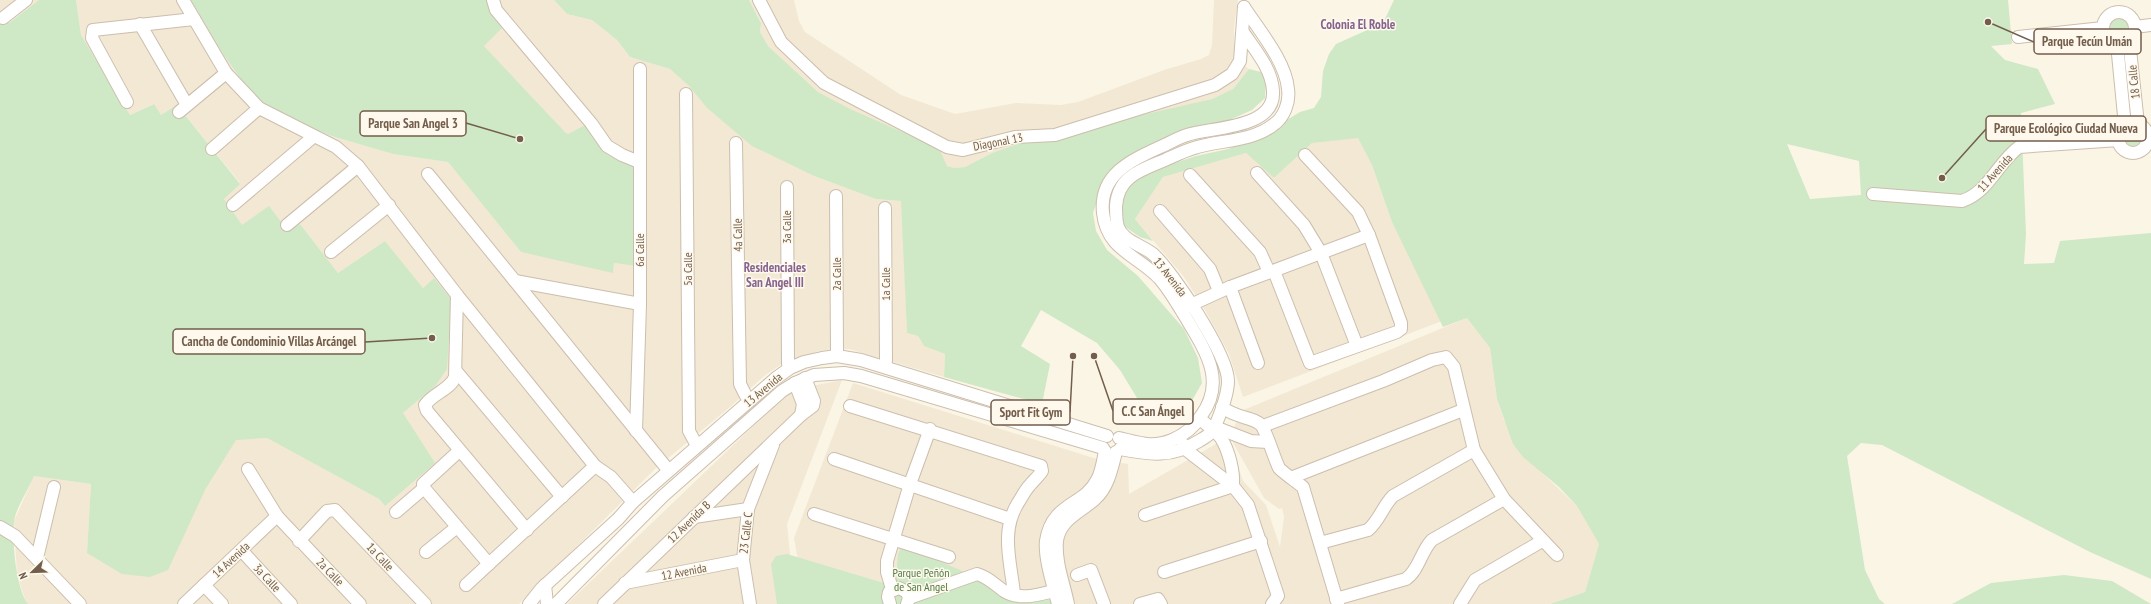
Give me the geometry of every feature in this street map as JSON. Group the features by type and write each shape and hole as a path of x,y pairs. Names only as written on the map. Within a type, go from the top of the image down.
{"street":[{"path":"3,18 26,0"},
{"path":"183,0 226,73 259,108 313,137 336,147 358,166 457,295 599,469 611,477 629,506"},
{"path":"493,0 496,10 591,123 607,146 622,155 639,162"},
{"name":"Diagonal 13","path":"759,0 781,42 824,83 947,147 963,150 1015,137 1055,135 1215,85 1232,74 1240,61 1244,4"},
{"name":"13 Avenida","path":"1185,307 1170,274 1152,254 1131,242 1118,228 1116,211 1117,194 1124,183 1137,172 1193,148 1252,135 1273,126 1285,112 1289,90 1285,72 1244,4"},
{"path":"2118,12 2128,15 2133,20 2135,27 2129,40 2117,44 2106,38 2103,28 2107,18 2118,12"},
{"path":"127,102 92,38 93,30 194,19"},
{"path":"140,24 183,109 226,73"},
{"path":"2135,27 2151,25"},
{"path":"2018,37 2103,28"},
{"name":"13 Avenida","path":"556,604 663,496 770,400 800,380 826,374 860,376 1113,448 1151,455 1173,453 1185,449 1214,429 1222,407 1228,381 1224,362 1185,307 1159,278 1122,250 1107,232 1103,212 1105,191 1114,174 1130,161 1188,135 1244,124 1264,114 1271,104 1274,92 1269,72 1243,32"},
{"name":"18 Calle","path":"2129,40 2138,124"},
{"name":"18 Calle","path":"2117,44 2125,126"},
{"name":"6a Calle","path":"636,431 640,304 640,69"},
{"name":"5a Calle","path":"686,94 689,431 697,444"},
{"path":"212,149 259,108"},
{"path":"2132,123 2138,124 2144,128 2149,135 2148,142 2144,148 2135,153 2124,150 2119,140 2120,132 2125,126 2132,123"},
{"path":"233,205 313,137"},
{"name":"11 Avenida","path":"1872,194 1962,200 1972,197 1982,189 2011,153 2019,148 2119,140"},
{"name":"4a Calle","path":"736,144 740,384 746,396"},
{"path":"1190,175 1260,252 1272,271 1310,363 1397,332 1401,329 1401,323 1358,212 1305,155"},
{"path":"287,225 358,166"},
{"path":"1257,173 1304,226 1321,253 1357,346"},
{"path":"428,174 665,466"},
{"name":"3a Calle","path":"787,187 788,364"},
{"name":"2a Calle","path":"836,196 838,351"},
{"path":"331,252 389,205"},
{"name":"1a Calle","path":"885,208 886,361"},
{"path":"1160,211 1210,269 1224,289 1258,363"},
{"path":"1185,307 1224,289 1368,235"},
{"path":"515,281 640,304"},
{"path":"457,295 456,371 453,382 428,400 426,406 427,411 527,530"},
{"name":"13 Avenida","path":"1113,448 1150,446 1179,437 1200,419 1209,406 1214,390 1212,371 1198,326"},
{"path":"663,496 657,493 656,482 665,466 697,444 771,374 788,364 810,356 838,351 851,352 926,373 937,382"},
{"name":"13 Avenida","path":"529,604 546,585 697,444 776,378 804,362 837,356 861,360 937,382 1106,436 1114,435 1113,448"},
{"path":"1263,426 1383,381 1432,360 1446,357 1454,368 1463,410 1474,450 1504,499 1542,541 1557,555"},
{"path":"456,371 562,497"},
{"name":"12 Avenida B","path":"604,604 801,415 804,404 800,380"},
{"path":"850,406 932,430 1041,466 1042,471 1029,485 1010,519 1007,550 1014,594"},
{"path":"1222,407 1230,414 1259,423 1263,426 1268,442 1280,469 1293,477 1303,487 1337,601 1406,579 1412,575 1426,546 1432,540 1504,499"},
{"path":"1293,477 1463,410"},
{"path":"1200,419 1214,429 1251,441 1268,442"},
{"path":"1214,429 1223,443 1233,471 1233,486"},
{"path":"903,594 892,572 897,540 913,485 932,430"},
{"path":"1179,437 1185,449 1233,486 1248,505 1278,596 1272,604"},
{"name":"23 Calle C","path":"750,604 743,560 748,509 774,441"},
{"path":"697,444 707,457"},
{"path":"1058,604 1060,590 1057,539 1067,521 1075,512 1096,499 1105,487 1113,448"},
{"path":"459,450 425,480 423,484 424,488 489,564"},
{"path":"1320,543 1368,530 1373,526 1386,503 1393,496 1474,450"},
{"path":"834,459 1010,519"},
{"name":"2a Calle","path":"248,469 277,516 360,604"},
{"path":"466,585 562,497 599,469"},
{"path":"1145,515 1233,486"},
{"path":"37,558 54,487"},
{"path":"396,512 424,488"},
{"path":"694,518 748,509"},
{"name":"1a Calle","path":"299,541 327,511 335,510 425,604"},
{"path":"814,514 949,557"},
{"name":"14 Avenida","path":"184,604 242,551 277,516"},
{"path":"618,518 629,530"},
{"path":"0,527 15,536 80,604"},
{"path":"426,552 457,527"},
{"path":"1164,572 1261,541"},
{"path":"1460,604 1476,580 1542,541"},
{"name":"3a Calle","path":"242,551 291,604"},
{"name":"12 Avenida","path":"625,583 743,560"},
{"path":"886,603 888,597 903,594 970,568 982,568 1009,586 1014,594 1028,597 1060,590"},
{"path":"1077,574 1091,570 1104,604"},
{"path":"204,585 222,604"},
{"path":"546,585 547,604"},
{"path":"1060,590 1068,604"},
{"path":"1140,604 1158,599 1161,604"}],"shaded area":[{"path":"0,0 39,0 8,23 0,12"},
{"path":"76,0 190,0 217,45 244,84 335,137 393,154 448,162 521,252 613,272 614,263 634,266 587,125 572,133 568,134 565,132 484,46 491,0 554,0 567,14 592,20 617,40 630,57 670,69 689,86 707,108 753,146 814,176 876,199 902,201 907,333 918,336 924,346 945,354 944,377 849,349 819,351 783,363 764,376 730,407 655,469 519,604 28,604 17,575 14,521 34,476 91,484 87,553 205,490 236,439 267,438 379,499 385,506 403,413 435,386 434,278 423,288 385,241 338,273 300,224 288,232 242,226 224,199 240,183 177,105 161,115 153,104 130,115 81,35"},
{"path":"749,0 794,0 799,21 805,32 901,95 955,114 1016,103 1061,105 1078,102 1164,70 1201,59 1209,55 1212,45 1214,0 1238,0 1234,27 1234,57 1249,69 1233,89 1212,99 992,153 965,167 954,168 947,166 939,148 849,109 818,92 768,46 760,32 761,22"},
{"path":"1358,137 1372,165 1392,222 1442,321 1243,397 1229,354 1205,310 1184,277 1135,219 1163,177 1246,153 1274,178 1312,143"},
{"path":"1467,318 1490,348 1497,399 1504,420 1542,473 1577,506 1599,544 1585,592 1550,604 806,604 794,538 853,383 1100,460 1128,464 1129,494 1228,437 1243,481 1266,505 1280,547 1284,517 1282,508 1279,509 1264,498 1230,437 1241,411"},
{"path":"842,380 787,524 795,604 567,604 791,390"}],"green space":[{"path":"39,0 76,0 81,35 130,115 154,104 161,115 177,105 240,184 224,199 242,225 269,206 288,231 300,224 338,273 385,241 423,288 434,278 451,299 447,369 435,386 403,413 435,463 385,506 379,499 267,438 236,440 205,490 168,570 150,577 122,574 87,553 91,484 34,476 22,499 14,522 14,553 18,577 20,587 28,604 0,604 0,12 9,23"},
{"path":"191,0 491,0 505,25 484,46 565,132 568,134 587,124 636,168 635,266 614,263 613,273 521,252 448,162 393,154 335,137 288,119 264,106 244,84 217,45"},
{"path":"554,0 749,0 761,23 760,32 768,46 818,92 850,109 939,148 947,166 954,168 965,167 992,153 1024,142 1212,99 1233,89 1249,69 1261,72 1266,81 1265,98 1252,110 1218,125 1157,144 1101,190 1093,213 1096,231 1107,250 1138,276 1184,329 1198,358 1202,383 1184,415 1173,423 1164,424 1148,416 1120,370 1097,343 1041,310 1021,346 1050,364 1042,404 944,377 945,354 924,346 918,336 907,333 901,201 876,199 814,176 752,146 707,108 689,86 670,69 630,57 617,40 592,20 567,14"},
{"path":"1394,0 2008,0 2012,44 1991,46 2005,60 2038,69 2055,104 2021,113 2026,234 2024,264 2054,263 2060,241 2151,233 2151,579 2090,552 1882,445 1861,443 1847,456 1865,570 1879,599 1885,604 1550,604 1585,592 1599,544 1577,506 1559,487 1523,457 1513,444 1497,399 1490,348 1467,318 1443,327 1392,222 1372,165 1358,138 1312,143 1274,178 1246,153 1163,177 1135,219 1153,241 1140,237 1121,224 1119,202 1130,185 1144,173 1196,156 1228,149 1257,138 1300,112 1314,108 1321,97 1323,71 1329,54 1336,44 1383,23","holes":["1787,144 1859,161 1861,195 1810,199"]},
{"path":"2119,12 2128,15 2132,19 2135,28 2132,37 2128,41 2119,44 2110,41 2106,37 2103,28 2106,19 2110,15"},
{"path":"2133,123 2143,128 2148,138 2143,148 2133,153 2123,148 2118,138 2123,128"},
{"name":"Parque Peñón de San Angel","path":"901,548 914,550 978,578 1012,601 1024,603 1050,600 1053,604 777,604 771,564 776,556 787,554 887,584 894,583 896,581 898,554"},
{"path":"2064,575 2112,581 2151,604 1952,604 1991,583"}],"place":[{"name":"Parque Tecún Umán","path":"1988,22"},
{"name":"Parque San Angel 3","path":"520,139"},
{"name":"Parque Ecológico Ciudad Nueva","path":"1942,178"},
{"name":"Cancha de Condominio Villas Arcángel","path":"432,338"},
{"name":"Sport Fit Gym","path":"1073,356"},
{"name":"C.C San Ángel","path":"1094,356"}],"district":[{"name":"Colonia El Roble","path":"1358,24"},
{"name":"Residenciales San Angel III","path":"775,274"}]}
